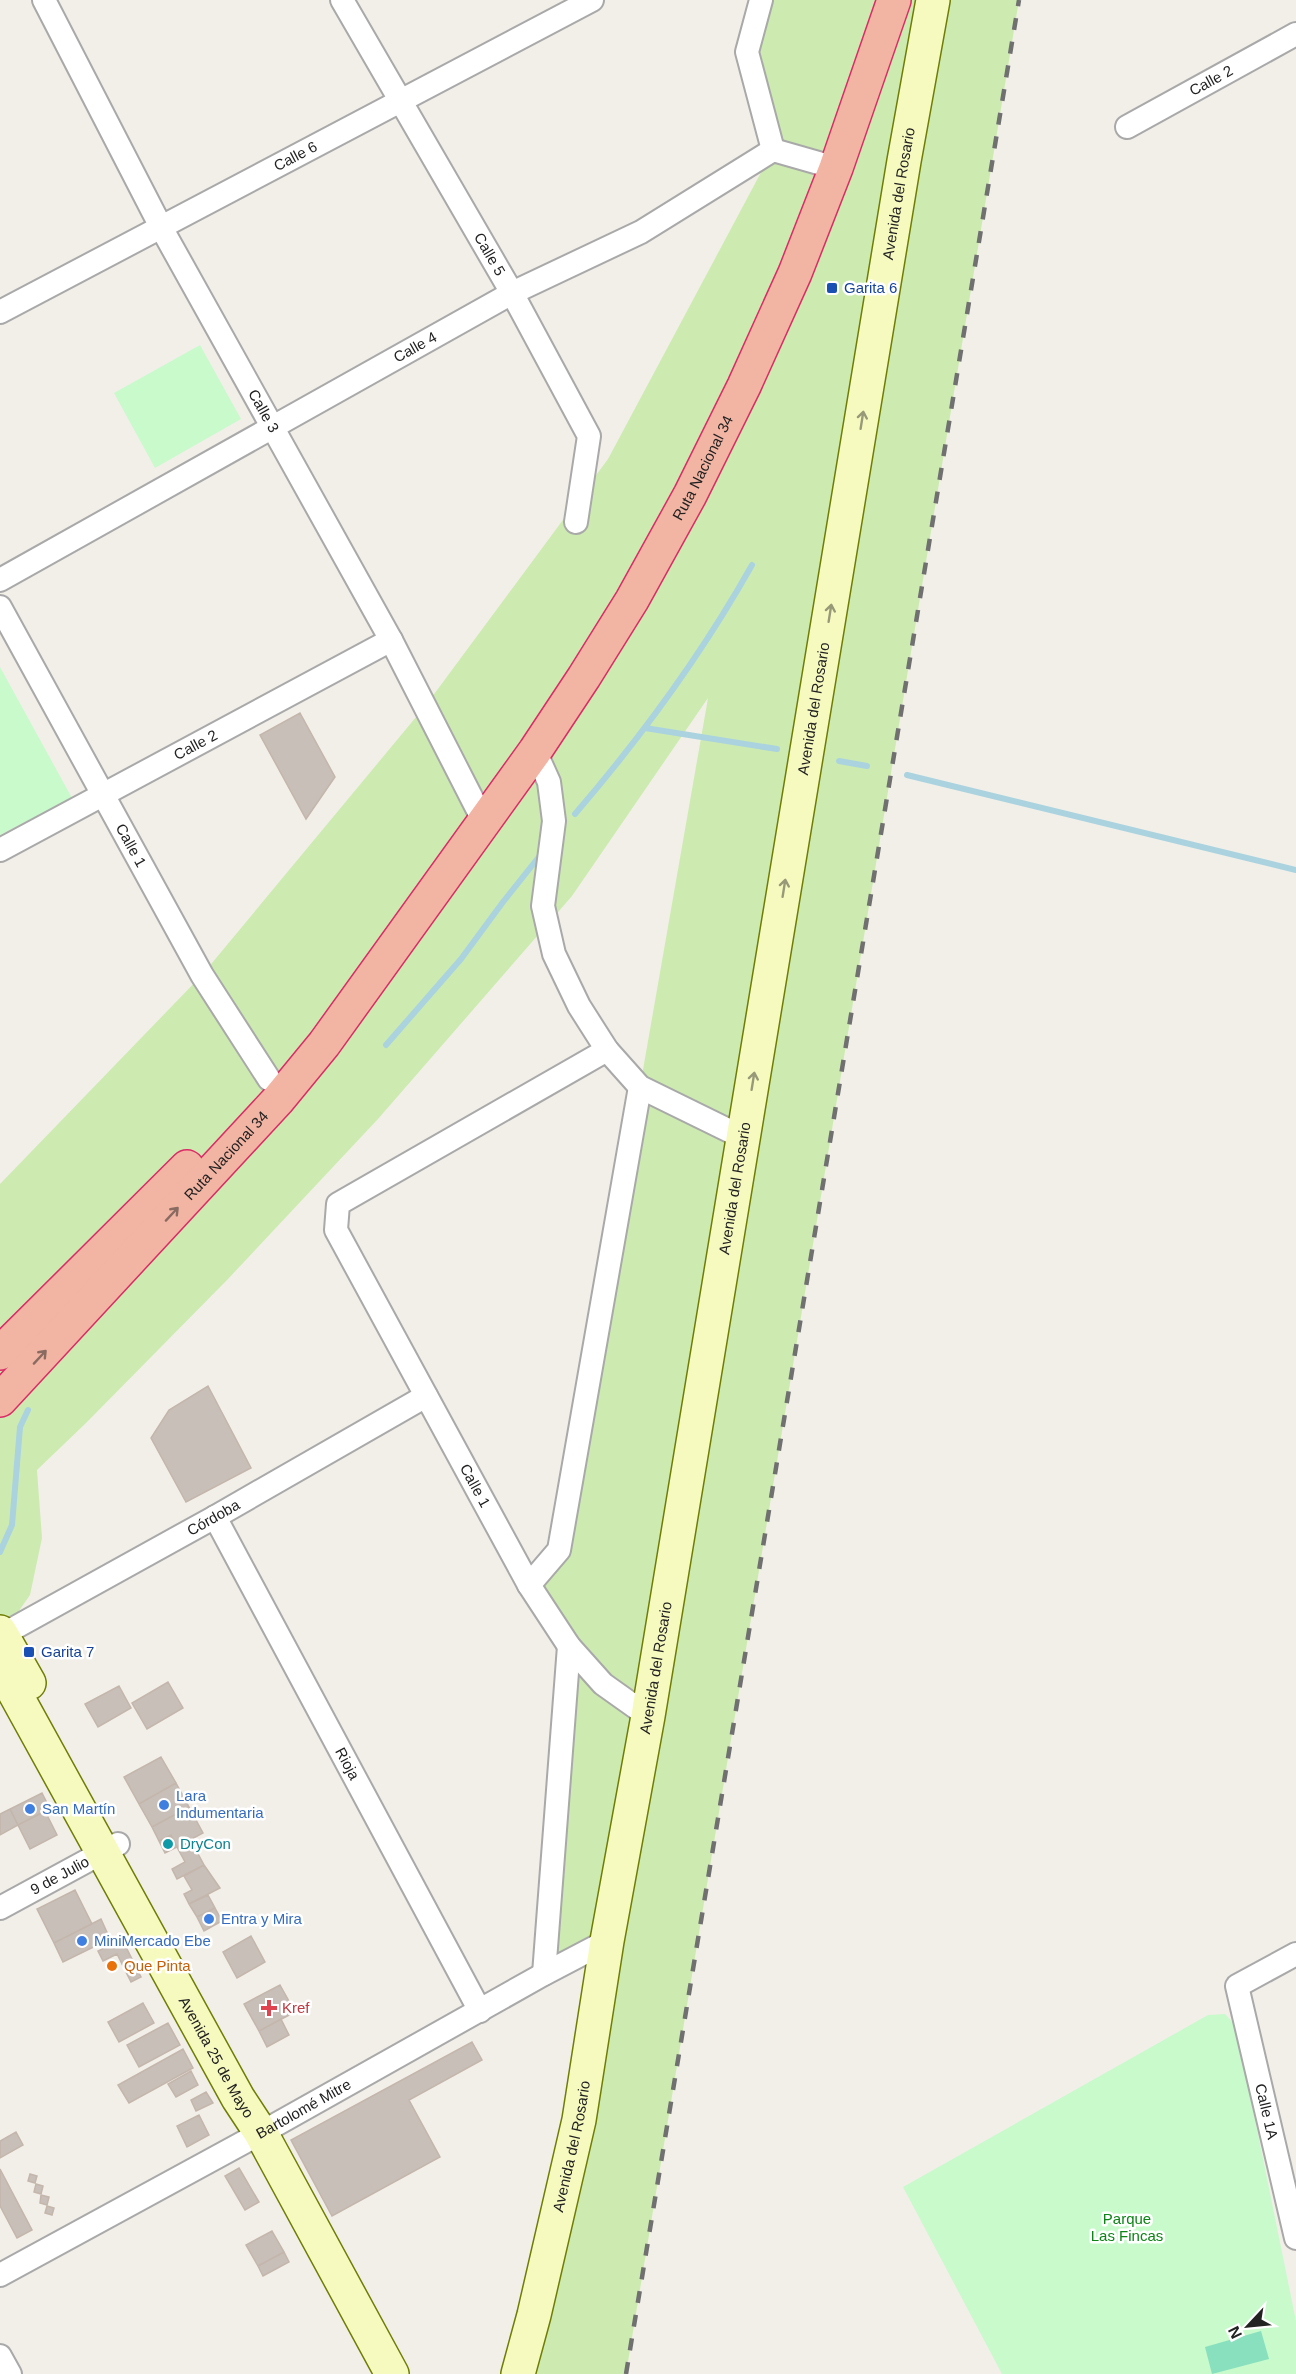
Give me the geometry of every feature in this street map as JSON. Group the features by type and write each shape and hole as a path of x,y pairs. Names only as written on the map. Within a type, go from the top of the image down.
{"highway":[{"name":"Ruta Nacional 34","path":"0,1400 278,1100 324,1044 535,751 632,600 690,495 744,386 795,273 836,168 894,0"},
{"name":"Ruta Nacional 34","path":"0,1353 184,1170 269,1079 432,896"},
{"path":"0,1336 28,1316 103,1249"}],"main road":[{"name":"Avenida del Rosario","path":"518,2374 579,2120 607,1941 648,1716 744,1138 902,173 933,0"},
{"name":"Avenida 25 de Mayo","path":"0,1642 110,1848 254,2090 261,2133 392,2374"}],"street":[{"name":"Calle 3","path":"44,0 162,229 274,426 391,640 484,822"},
{"name":"Calle 5","path":"342,0 512,293 590,436 576,522"},
{"name":"Calle 6","path":"0,312 162,229 592,0"},
{"path":"761,0 747,52 773,150 836,168"},
{"name":"Calle 2","path":"1127,127 1296,34"},
{"name":"Calle 4","path":"0,580 512,293 641,232 773,150"},
{"name":"Calle 1","path":"0,607 202,975 269,1079"},
{"name":"Calle 2","path":"0,850 391,640"},
{"path":"535,751 549,782 555,821 543,906 554,954 579,1006 607,1050 640,1088 744,1138"},
{"name":"Calle 1","path":"607,1050 338,1204 336,1230 529,1585 569,1646 603,1684 648,1716"},
{"path":"529,1585 559,1550 640,1088"},
{"name":"Córdoba","path":"0,1642 426,1396"},
{"name":"Rioja","path":"215,1517 480,2011"},
{"path":"544,1974 569,1646"},
{"name":"9 de Julio","path":"0,1908 110,1848"},
{"name":"Bartolomé Mitre","path":"0,2275 607,1941"},
{"name":"Calle 1A","path":"1296,1954 1237,1986 1296,2238"},
{"path":"0,2356 10,2374"}],"green space":[{"path":"761,0 1019,0 626,2374 518,2374 607,1942 544,1974 569,1646 529,1585 559,1550 708,698 572,896 378,1119 228,1279 37,1470 42,1538 30,1595 2,1635 254,2090 261,2133 0,1666 0,1184 202,975 426,705 608,459 773,150 747,52"},
{"path":"200,345 241,419 155,468 114,393"},
{"path":"0,667 72,798 0,835"},
{"name":"Parque Las Fincas","path":"1225,2014 1236,2026 1296,2321 1296,2374 1002,2374 903,2187 1208,2015"},
{"path":"1261,2331 1269,2359 1212,2374 1205,2347"}],"building":[{"path":"300,713 335,777 306,819 260,735"},
{"path":"208,1386 251,1468 186,1502 151,1438 169,1410"},
{"path":"168,1682 183,1708 147,1729 132,1703"},
{"path":"119,1686 131,1708 98,1727 85,1704"},
{"path":"161,1757 176,1783 139,1804 124,1777"},
{"name":"Lara Indumentaria","path":"176,1783 189,1807 152,1827 139,1804"},
{"name":"San Martín","path":"42,1793 50,1809 18,1825 10,1809"},
{"path":"189,1807 203,1833 177,1847 171,1835 159,1841 152,1827"},
{"path":"10,1809 18,1825 0,1835 0,1814"},
{"path":"45,1811 57,1835 30,1849 18,1825"},
{"name":"DryCon","path":"171,1835 177,1847 165,1853 159,1841"},
{"path":"190,1839 204,1865 177,1879 172,1869 185,1862 177,1847"},
{"path":"204,1865 220,1888 189,1904 184,1894 192,1890 184,1876"},
{"path":"75,1890 92,1924 54,1943 37,1909"},
{"path":"208,1895 215,1908 197,1917 189,1904"},
{"name":"Entra y Mira","path":"215,1908 222,1921 204,1931 197,1917"},
{"name":"MiniMercado Ebe","path":"101,1919 110,1939 63,1962 54,1943"},
{"path":"251,1936 265,1962 237,1978 223,1952"},
{"path":"122,1939 137,1969 127,1974 117,1954 103,1961 98,1951"},
{"path":"137,1969 141,1977 131,1982 127,1974"},
{"name":"Kref","path":"280,1985 295,2012 259,2031 244,2004"},
{"path":"143,2003 154,2023 119,2042 108,2022"},
{"path":"281,2019 289,2035 267,2047 259,2031"},
{"path":"168,2023 180,2045 139,2067 127,2045"},
{"path":"472,2042 482,2060 409,2100 440,2157 332,2216 291,2140"},
{"path":"183,2049 193,2068 129,2103 118,2085"},
{"path":"191,2071 198,2085 176,2097 168,2084"},
{"path":"206,2092 213,2103 196,2111 191,2100"},
{"path":"199,2115 209,2135 187,2147 177,2126"},
{"path":"16,2132 23,2145 0,2158 0,2141"},
{"path":"239,2168 259,2202 245,2210 225,2176"},
{"path":"0,2169 32,2230 17,2238 0,2206"},
{"path":"30,2174 37,2176 35,2183 28,2181"},
{"path":"36,2184 43,2186 41,2194 34,2192"},
{"path":"41,2195 49,2197 47,2205 40,2203"},
{"path":"47,2206 54,2208 52,2215 45,2213"},
{"path":"272,2231 284,2252 258,2266 246,2245"},
{"path":"284,2252 289,2262 263,2276 258,2266"}],"waterway":[{"path":"575,814 670,694 713,630 752,565"},
{"path":"645,728 777,749"},
{"path":"839,761 867,766"},
{"path":"907,775 1296,870"},
{"path":"386,1045 461,959 542,853"},
{"path":"0,1552 12,1525 20,1427 28,1410"}],"railway":[{"path":"626,2374 1019,0"}],"place":[{"name":"Garita 6","path":"832,288"},
{"name":"Garita 7","path":"29,1652"},
{"name":"Lara Indumentaria","path":"164,1805"},
{"name":"San Martín","path":"30,1809"},
{"name":"DryCon","path":"168,1844"},
{"name":"Entra y Mira","path":"209,1919"},
{"name":"MiniMercado Ebe","path":"82,1941"},
{"name":"Que Pinta","path":"112,1966"},
{"name":"Kref","path":"269,2008"}]}
